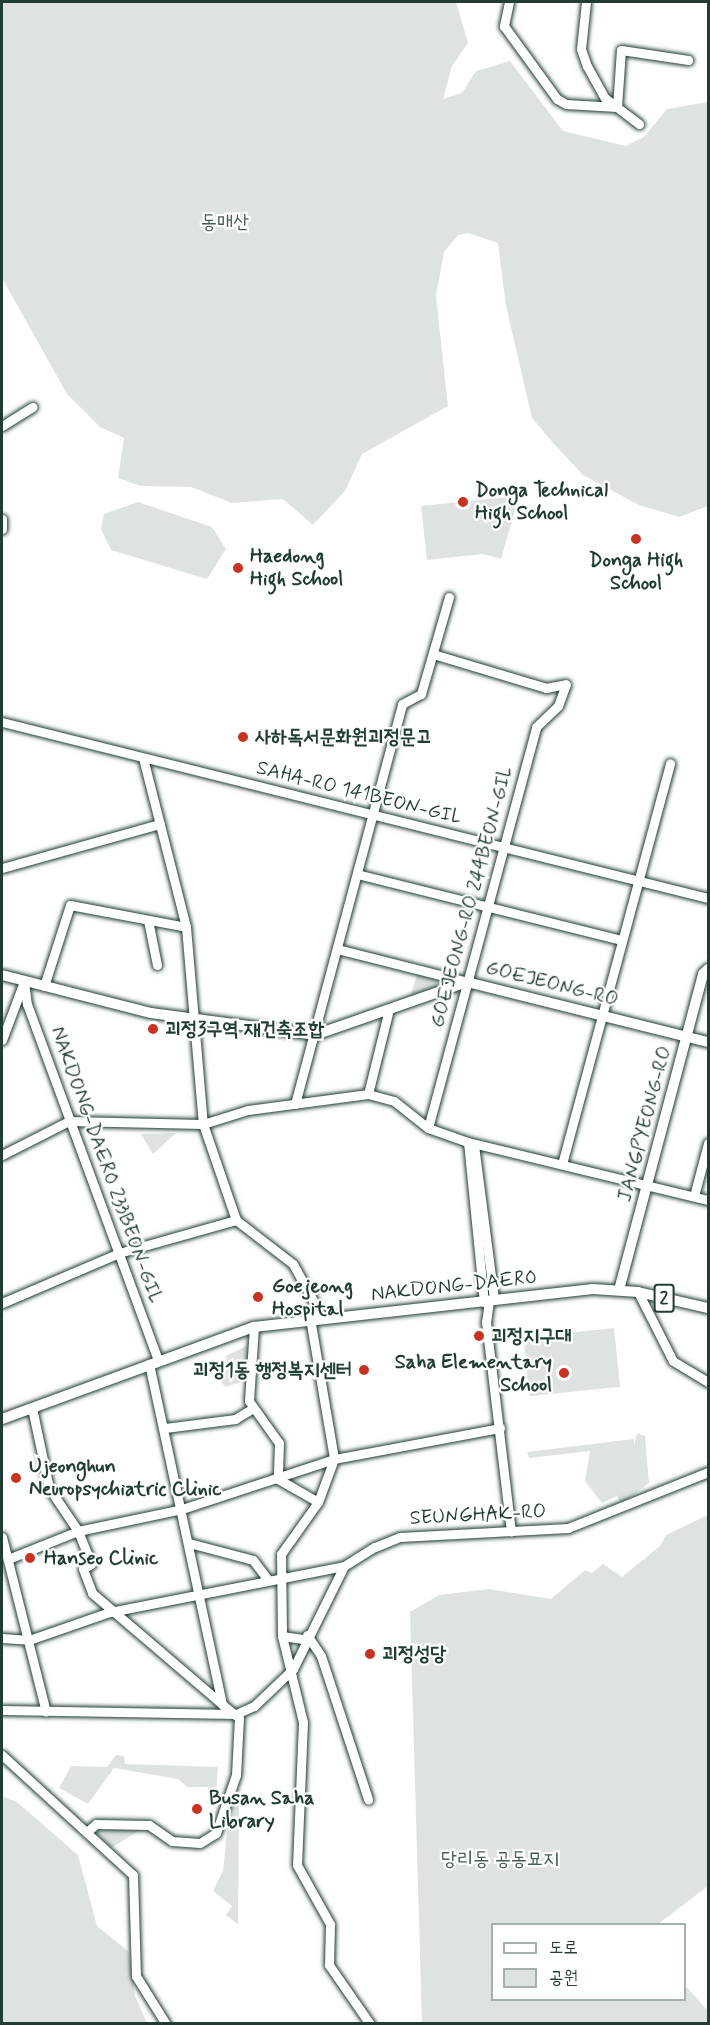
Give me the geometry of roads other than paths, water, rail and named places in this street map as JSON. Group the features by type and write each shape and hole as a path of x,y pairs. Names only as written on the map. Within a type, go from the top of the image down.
{"main road":[{"name":"JANGPYEONG-RO","path":"619,1290 687,1035 708,969"},
{"name":"GOEJEONG-RO","path":"2,975 151,1013 315,1035 467,982 708,1042"},
{"name":"NAKDONG-DAERO","path":"2,1419 254,1327 310,1318 619,1290 638,1292 708,1308"}],"street":[{"path":"509,2 504,26 557,99 566,104 616,107"},
{"path":"585,2 581,49 594,84 616,107 639,124"},
{"path":"616,107 621,50 688,60"},
{"path":"2,426 32,407"},
{"path":"2,519 2,529"},
{"path":"295,1104 402,704 421,694 449,597"},
{"name":"GOEJEONG-RO 244BEON-GIL","path":"428,1128 536,727 558,706 566,684 546,688 433,654"},
{"name":"SAHA-RO 141BEON-GIL","path":"2,722 708,898"},
{"path":"143,758 186,927 196,1018 203,1124 236,1220 293,1264 322,1317"},
{"path":"561,1164 670,764"},
{"path":"2,867 160,824"},
{"path":"357,873 622,940"},
{"path":"44,986 70,905 186,927"},
{"path":"148,920 157,965"},
{"path":"337,949 467,982"},
{"path":"2,1040 24,981"},
{"name":"NAKDONG-DAERO 233BEON-GIL","path":"24,981 69,1121 119,1253 154,1363 165,1428 222,1704"},
{"path":"368,1094 389,1009"},
{"path":"2,1155 69,1121 203,1124 295,1104 368,1094 394,1101 428,1128 471,1142 708,1200"},
{"path":"471,1142 489,1301 486,1322 500,1428 510,1532"},
{"path":"694,1196 708,1143"},
{"path":"2,1303 119,1253 236,1220"},
{"path":"638,1292 673,1361 708,1382"},
{"path":"310,1318 334,1459 318,1502 281,1554 279,1580 282,1636 293,1669 304,1764 297,1864 330,1924 329,1965 370,2024"},
{"path":"254,1327 253,1408 279,1443 278,1479"},
{"path":"32,1408 49,1488 78,1531 91,1564 83,1569 92,1593 110,1612 236,1714"},
{"path":"165,1428 235,1419 253,1408"},
{"path":"8,1559 78,1531 182,1509 334,1459 500,1428"},
{"name":"SEUNGHAK-RO","path":"29,1640 110,1612 200,1598 268,1580 279,1580 344,1566 400,1537 510,1532 592,1523 708,1472"},
{"path":"278,1479 318,1502"},
{"path":"2,1538 46,1712"},
{"path":"189,1543 254,1560 268,1580"},
{"path":"2,1710 236,1714 254,1706 293,1669 305,1637 344,1566"},
{"path":"282,1636 305,1637 321,1656 368,1799"},
{"path":"2,1638 29,1640"},
{"path":"89,1830 96,1824 149,1826 172,1842 186,1844 216,1833 236,1775 236,1714"},
{"path":"2,1755 89,1830 133,1875 136,1976 166,2024"}],"place":[{"name":"Donga Technical High School","path":"463,502"},
{"name":"Donga High School","path":"636,539"},
{"name":"Haedong High School","path":"238,568"},
{"name":"사하독서문화원괴정문고","path":"243,737"},
{"name":"괴정3구역 재건축조합","path":"153,1029"},
{"name":"Goejeong Hospital","path":"258,1297"},
{"name":"괴정지구대","path":"479,1336"},
{"name":"괴정1동 행정복지센터","path":"364,1370"},
{"name":"Saha Elementary School","path":"564,1373"},
{"name":"Ujeonghun Neuropsychiatric Clinic","path":"16,1478"},
{"name":"Hanseo Clinic","path":"30,1558"},
{"name":"괴정성당","path":"370,1654"},
{"name":"Busan Saha Library","path":"197,1809"}],"park label":[{"name":"동매산","path":"225,222"},
{"name":"당리동 공동묘지","path":"500,1859"}]}
